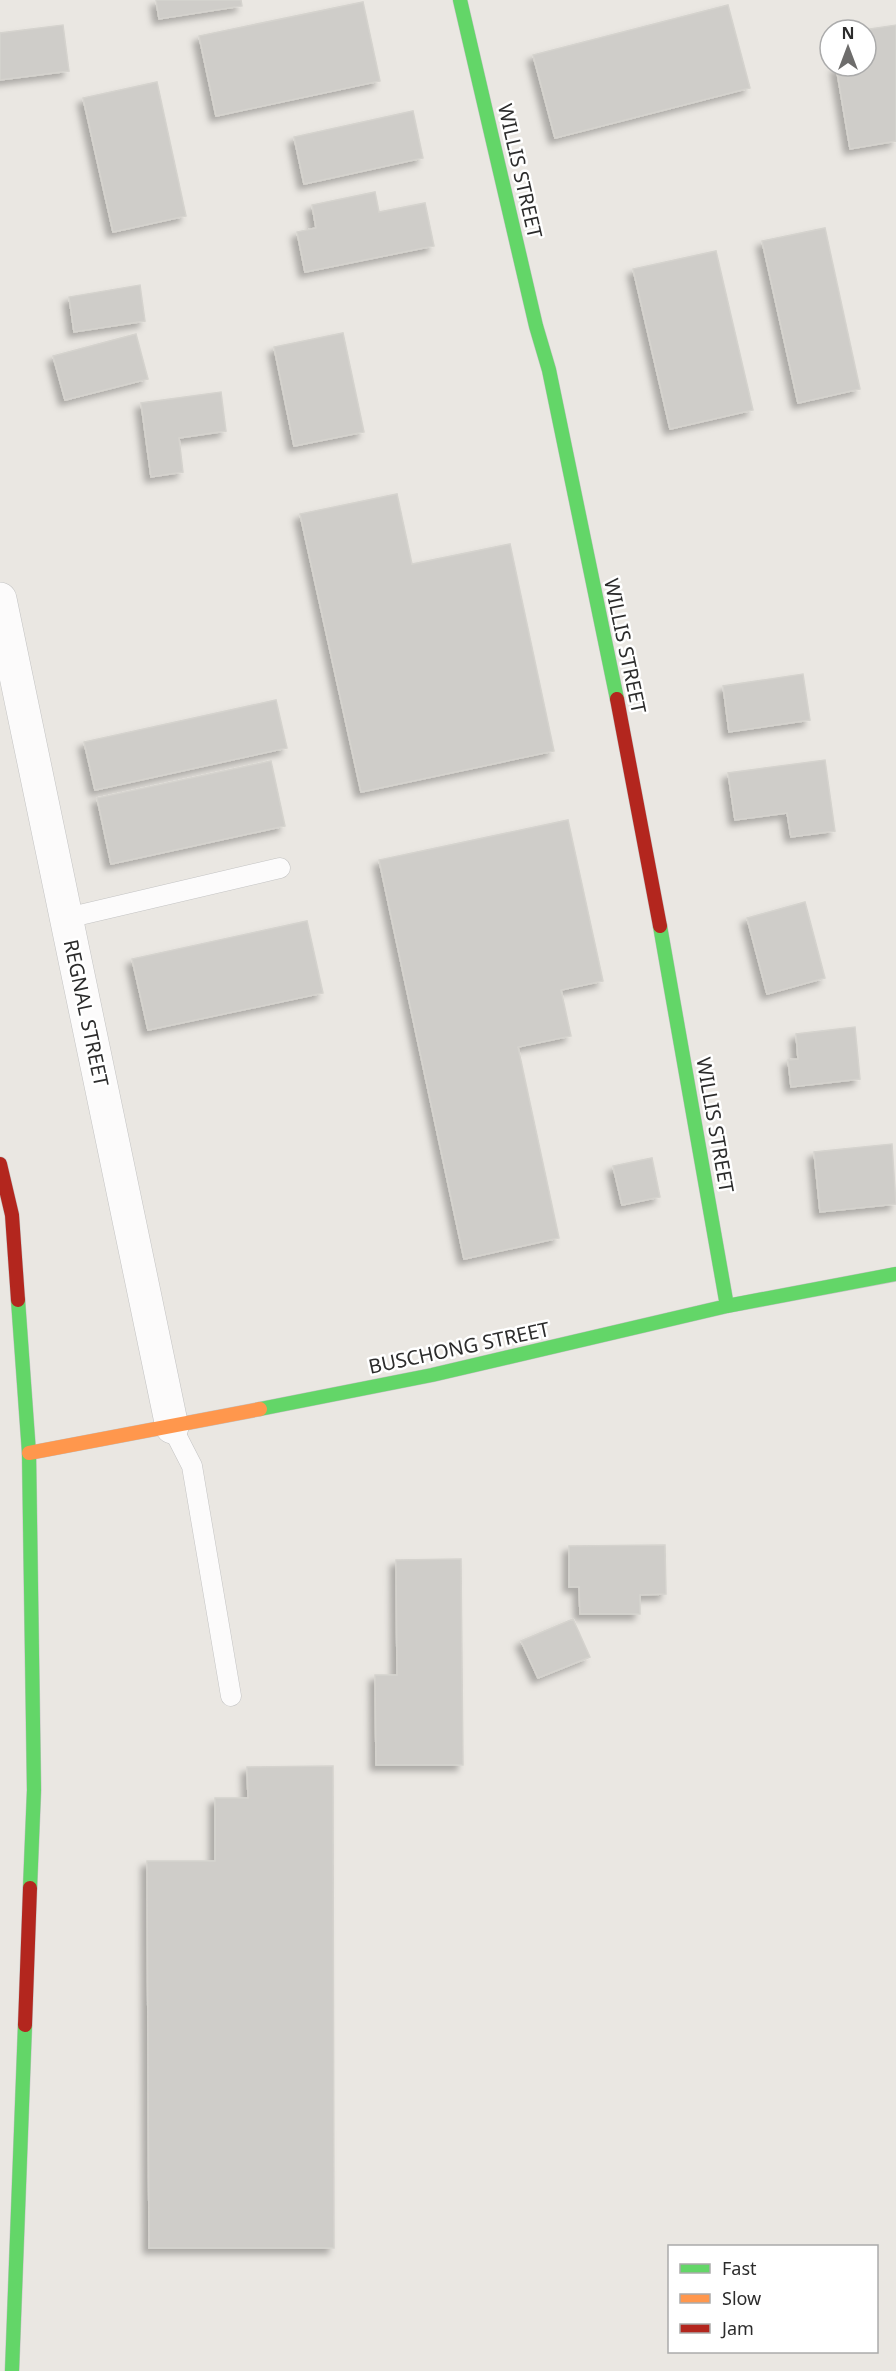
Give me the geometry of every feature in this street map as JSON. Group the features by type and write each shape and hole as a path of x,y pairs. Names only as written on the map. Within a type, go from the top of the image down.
{"street":[{"name":"WILLIS STREET","path":"460,0 536,326 549,370 642,823 727,1306"},
{"name":"REGNAL STREET","path":"0,600 171,1427"},
{"path":"0,1164 12,1215 29,1453 34,1790 12,2371"},
{"name":"BUSCHONG STREET","path":"29,1453 432,1375 727,1306 896,1274"}],"lane":[{"path":"67,918 280,868"},
{"path":"171,1427 192,1466 231,1696"}],"building":[{"path":"156,0 241,0 242,6 159,19"},
{"path":"363,2 380,81 216,116 199,36"},
{"path":"728,5 750,88 555,138 533,55"},
{"path":"63,25 69,71 0,80 0,33"},
{"path":"896,25 896,141 850,149 838,78 878,78 878,28"},
{"path":"157,82 186,216 113,232 83,98"},
{"path":"413,111 423,158 304,184 294,137"},
{"path":"375,192 379,212 425,203 434,246 305,272 297,232 316,228 312,205"},
{"path":"825,228 860,389 798,403 762,241"},
{"path":"716,251 753,410 670,429 633,269"},
{"path":"140,285 145,321 74,332 69,297"},
{"path":"343,333 364,432 294,446 274,347"},
{"path":"136,334 148,379 65,400 53,356"},
{"path":"221,392 226,431 179,438 183,472 151,477 141,403"},
{"path":"397,494 412,564 510,544 554,751 361,792 300,514"},
{"path":"803,674 810,720 729,732 723,686"},
{"path":"276,700 287,748 95,790 84,742"},
{"path":"825,760 835,831 791,837 787,813 735,820 728,773"},
{"path":"271,761 285,826 111,864 97,798"},
{"path":"568,820 603,981 561,990 571,1036 518,1047 559,1238 464,1259 379,860"},
{"path":"805,902 825,978 767,994 747,918"},
{"path":"307,921 323,993 148,1030 132,959"},
{"path":"855,1027 860,1079 791,1087 788,1060 798,1059 796,1034"},
{"path":"892,1144 896,1204 820,1212 814,1152"},
{"path":"652,1158 660,1197 622,1205 613,1166"},
{"path":"665,1545 666,1594 640,1595 640,1614 580,1614 579,1587 569,1587 569,1546"},
{"path":"461,1559 463,1765 376,1765 375,1675 397,1675 396,1560"},
{"path":"573,1619 590,1657 538,1678 521,1641"},
{"path":"333,1766 334,2248 149,2248 147,1861 215,1861 215,1798 248,1798 247,1767"}],"traffic: fast":[{"path":"460,0 536,326 549,370 617,699"},
{"path":"660,926 727,1306"},
{"path":"260,1409 432,1375 727,1306 896,1274"},
{"path":"18,1300 29,1453 34,1790 30,1888"},
{"path":"12,2371 25,2025"}],"traffic: slow":[{"path":"29,1453 260,1409"}],"traffic: jam":[{"path":"617,699 660,926"},
{"path":"0,1164 12,1215 18,1300"},
{"path":"25,2025 30,1888"}]}
